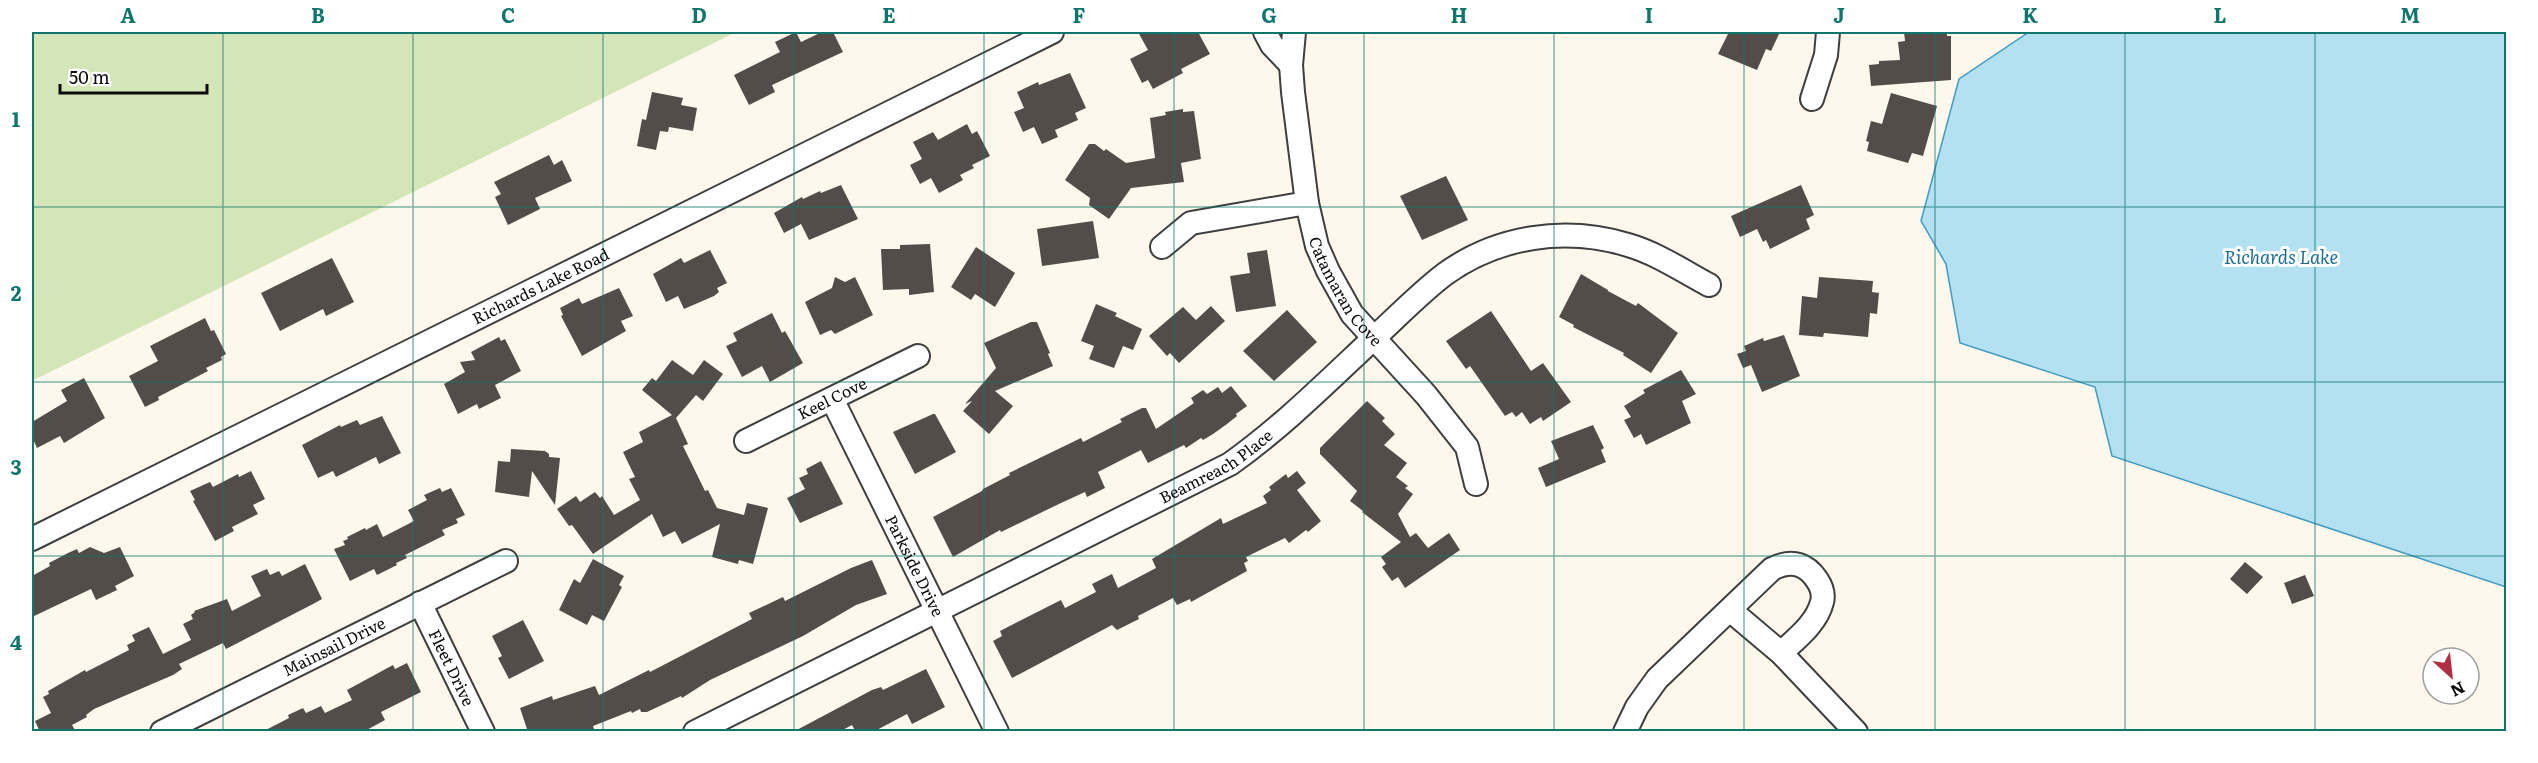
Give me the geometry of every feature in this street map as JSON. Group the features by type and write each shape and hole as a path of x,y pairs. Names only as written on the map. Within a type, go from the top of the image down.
{"street":[{"name":"Richards Lake Road","path":"32,539 1052,32"},
{"path":"1265,32 1272,45 1291,65"},
{"name":"Catamaran Cove","path":"1294,32 1291,65 1307,202 1317,246 1328,272 1353,314 1373,339 1426,395 1467,447 1476,484"},
{"path":"1812,99 1826,55 1828,32"},
{"path":"1162,248 1191,224 1307,202"},
{"name":"Beamreach Place","path":"695,732 1230,464 1262,441 1428,289 1472,258 1501,245 1535,237 1566,235 1589,237 1629,245 1652,254 1709,285"},
{"name":"Keel Cove","path":"746,441 918,356"},
{"name":"Parkside Drive","path":"832,399 997,732"},
{"name":"Mainsail Drive","path":"162,732 506,561"},
{"path":"1625,732 1637,707 1657,679 1772,569 1783,564 1799,565 1809,570 1820,584 1823,600 1810,623 1781,653"},
{"name":"Fleet Drive","path":"420,603 483,732"},
{"path":"1730,610 1781,653 1856,732"}],"green space":[{"path":"32,32 736,32 32,381"}],"water":[{"name":"Richards Lake","path":"2029,32 2506,32 2506,587 2112,456 2095,387 1960,343 1946,264 1921,221 1959,79"}],"building":[{"path":"796,32 801,42 822,32 833,32 843,52 772,85 775,92 749,105 734,75 780,52 775,42"},
{"path":"1138,32 1198,32 1210,54 1181,69 1183,73 1153,89 1148,80 1142,83 1130,59 1148,50"},
{"path":"1729,32 1780,32 1771,51 1766,49 1757,70 1718,54"},
{"path":"1904,32 1947,32 1947,36 1951,36 1951,80 1871,86 1869,65 1879,64 1879,61 1900,60 1898,42 1905,41"},
{"path":"1070,73 1086,108 1075,113 1078,120 1055,130 1058,137 1042,144 1034,127 1023,132 1014,112 1024,108 1017,92 1038,82 1039,85"},
{"path":"652,92 683,98 681,105 697,108 693,131 669,127 668,132 660,131 656,150 637,146 642,119 646,120"},
{"path":"1891,93 1937,106 1923,156 1912,153 1908,163 1867,151 1869,142 1866,141 1871,121 1882,124"},
{"path":"1183,109 1183,112 1194,111 1201,159 1181,163 1184,182 1131,188 1109,219 1089,205 1090,198 1065,180 1089,144 1095,144 1104,151 1106,149 1126,163 1155,158 1150,118 1166,115 1165,112"},
{"path":"967,124 972,134 977,131 990,156 972,165 974,168 960,175 963,180 939,193 931,178 920,184 910,165 922,159 913,142 933,132 938,140"},
{"path":"549,155 554,165 562,160 572,181 535,198 540,209 508,225 495,197 501,194 494,182"},
{"path":"1446,176 1468,220 1422,240 1400,196"},
{"path":"841,185 858,219 809,240 801,224 784,233 774,213 802,197 803,199"},
{"path":"1801,185 1814,215 1806,219 1810,229 1770,249 1766,240 1763,242 1757,229 1740,237 1731,216"},
{"path":"1093,221 1099,258 1042,266 1037,229"},
{"path":"930,244 934,292 909,295 909,289 883,290 881,249 900,249 900,245"},
{"path":"976,247 1015,273 995,307 975,294 971,300 951,287"},
{"path":"710,250 727,283 717,288 719,292 714,296 684,309 678,296 666,302 653,274 681,258 684,263"},
{"path":"1267,250 1276,306 1236,312 1230,276 1250,273 1247,253"},
{"path":"332,258 354,302 326,316 323,309 280,331 261,293"},
{"path":"1581,274 1636,306 1638,303 1678,333 1651,373 1623,355 1624,353 1573,327 1574,325 1559,317"},
{"path":"835,277 845,282 855,277 873,315 835,334 831,330 820,335 805,302 832,288"},
{"path":"1819,277 1873,281 1872,292 1879,293 1877,314 1870,313 1868,337 1824,333 1823,337 1799,335 1802,296 1817,298"},
{"path":"619,288 633,316 621,321 626,331 582,356 561,316 563,315 560,308 579,298 582,304"},
{"path":"1096,304 1117,313 1115,316 1142,329 1133,350 1123,346 1114,368 1089,359 1094,346 1081,341"},
{"path":"1211,306 1225,321 1179,363 1170,353 1167,356 1149,336 1183,307 1196,320"},
{"path":"1287,310 1317,342 1274,381 1243,351"},
{"path":"1491,311 1531,371 1543,363 1571,402 1543,421 1541,417 1530,424 1522,412 1516,417 1512,412 1505,416 1470,366 1466,369 1446,341"},
{"path":"772,313 782,333 785,331 803,363 770,382 762,366 742,377 726,346 737,341 733,333"},
{"path":"205,318 226,354 221,357 222,360 206,368 208,371 158,397 159,400 145,407 129,376 158,361 150,346"},
{"path":"1031,322 1037,322 1053,366 995,391 1013,406 989,434 963,411 972,401 965,404 996,368 984,343"},
{"path":"1784,335 1800,376 1762,392 1751,365 1743,368 1737,354 1746,351 1744,346 1763,338 1764,341"},
{"path":"499,337 501,341 505,339 521,371 495,385 501,398 479,409 477,404 458,414 444,384 465,372 460,362 475,360 471,352"},
{"path":"672,360 693,375 704,360 723,374 703,401 696,395 676,418 688,444 683,446 705,491 708,490 717,508 744,515 747,503 768,508 753,564 739,560 738,564 712,557 720,524 682,544 675,531 663,537 652,514 593,554 557,509 576,496 580,502 595,492 600,498 602,496 614,515 640,500 629,479 635,477 623,452 643,442 639,432 672,415 642,390 652,378 656,381"},
{"path":"1681,370 1696,394 1682,401 1691,423 1646,445 1641,434 1634,438 1624,420 1631,417 1624,406 1645,393 1643,390"},
{"path":"84,378 105,418 64,443 60,436 37,448 32,437 32,422 67,401 61,390"},
{"path":"1231,386 1247,406 1213,434 1148,463 1141,450 1098,472 1105,488 1087,497 1085,492 1001,532 1000,530 953,557 933,517 1010,475 1009,473 1081,438 1083,442 1122,422 1120,419 1142,408 1146,408 1156,429 1194,403 1191,398 1203,390 1207,394 1218,387 1222,393"},
{"path":"1367,401 1385,418 1382,421 1395,434 1384,445 1407,463 1396,477 1408,486 1405,488 1413,494 1398,514 1410,537 1416,533 1428,548 1449,533 1460,550 1405,588 1398,577 1392,581 1382,567 1386,564 1381,557 1401,542 1350,501 1357,491 1320,454 1320,448"},
{"path":"933,414 956,452 915,474 893,432"},
{"path":"382,416 401,453 379,464 376,457 336,477 333,471 318,478 302,445 340,425 341,427 357,420 360,425"},
{"path":"1593,425 1604,448 1601,450 1606,462 1546,487 1538,468 1559,459 1551,441"},
{"path":"511,449 545,451 549,457 560,458 555,505 532,471 529,497 495,492 498,461 510,462"},
{"path":"821,461 843,504 800,523 787,498 805,489 799,478 808,474 806,469"},
{"path":"251,471 265,499 253,505 258,514 232,527 234,531 215,541 190,491 210,482 213,487 238,474 239,477"},
{"path":"1297,471 1306,483 1297,490 1321,521 1308,532 1306,530 1289,543 1285,538 1246,557 1248,561 1244,563 1247,571 1191,602 1190,599 1177,605 1173,598 1117,630 1112,625 1012,678 993,641 1002,636 1000,631 1061,600 1065,608 1096,592 1092,584 1112,574 1118,588 1156,568 1152,559 1221,518 1223,524 1267,503 1263,496 1271,490 1269,487 1286,474 1288,478"},
{"path":"440,488 442,492 451,488 465,515 456,519 458,523 442,530 445,535 405,555 407,558 396,563 397,565 377,575 374,569 350,581 334,549 345,545 343,541 348,539 347,537 365,528 366,530 377,524 383,537 414,521 408,510 427,500 424,495"},
{"path":"90,547 104,553 120,547 134,576 115,586 117,590 96,600 91,589 32,617 32,576 50,566 49,563 68,553 77,549 79,553"},
{"path":"593,559 624,576 619,585 622,587 604,621 592,615 587,625 559,610 574,579 580,583"},
{"path":"872,560 887,594 856,605 803,636 710,680 682,698 681,696 647,712 641,712 640,709 632,713 631,711 593,726 595,732 528,732 520,708 552,696 553,700 595,686 599,695 649,670 650,672 752,619 749,613 783,597 785,601"},
{"path":"2245,562 2263,577 2247,594 2230,579"},
{"path":"305,564 322,599 226,649 223,643 179,664 182,669 173,675 94,709 86,715 87,717 72,725 76,732 40,732 35,721 51,713 43,697 49,694 48,691 85,670 86,672 129,650 127,645 135,641 132,635 149,627 163,654 191,640 183,624 193,619 191,615 194,611 227,599 232,611 261,596 251,576 267,569 270,575 279,571 282,576"},
{"path":"2305,575 2314,596 2292,604 2284,583"},
{"path":"523,620 544,661 509,679 498,658 502,656 492,636"},
{"path":"407,663 421,692 381,712 385,720 363,732 262,732 303,708 306,713 321,706 325,713 352,700 347,690 393,665 395,669"},
{"path":"926,669 945,707 912,724 907,714 873,732 856,732 852,725 839,732 793,732 872,690 881,687 883,690"}]}
